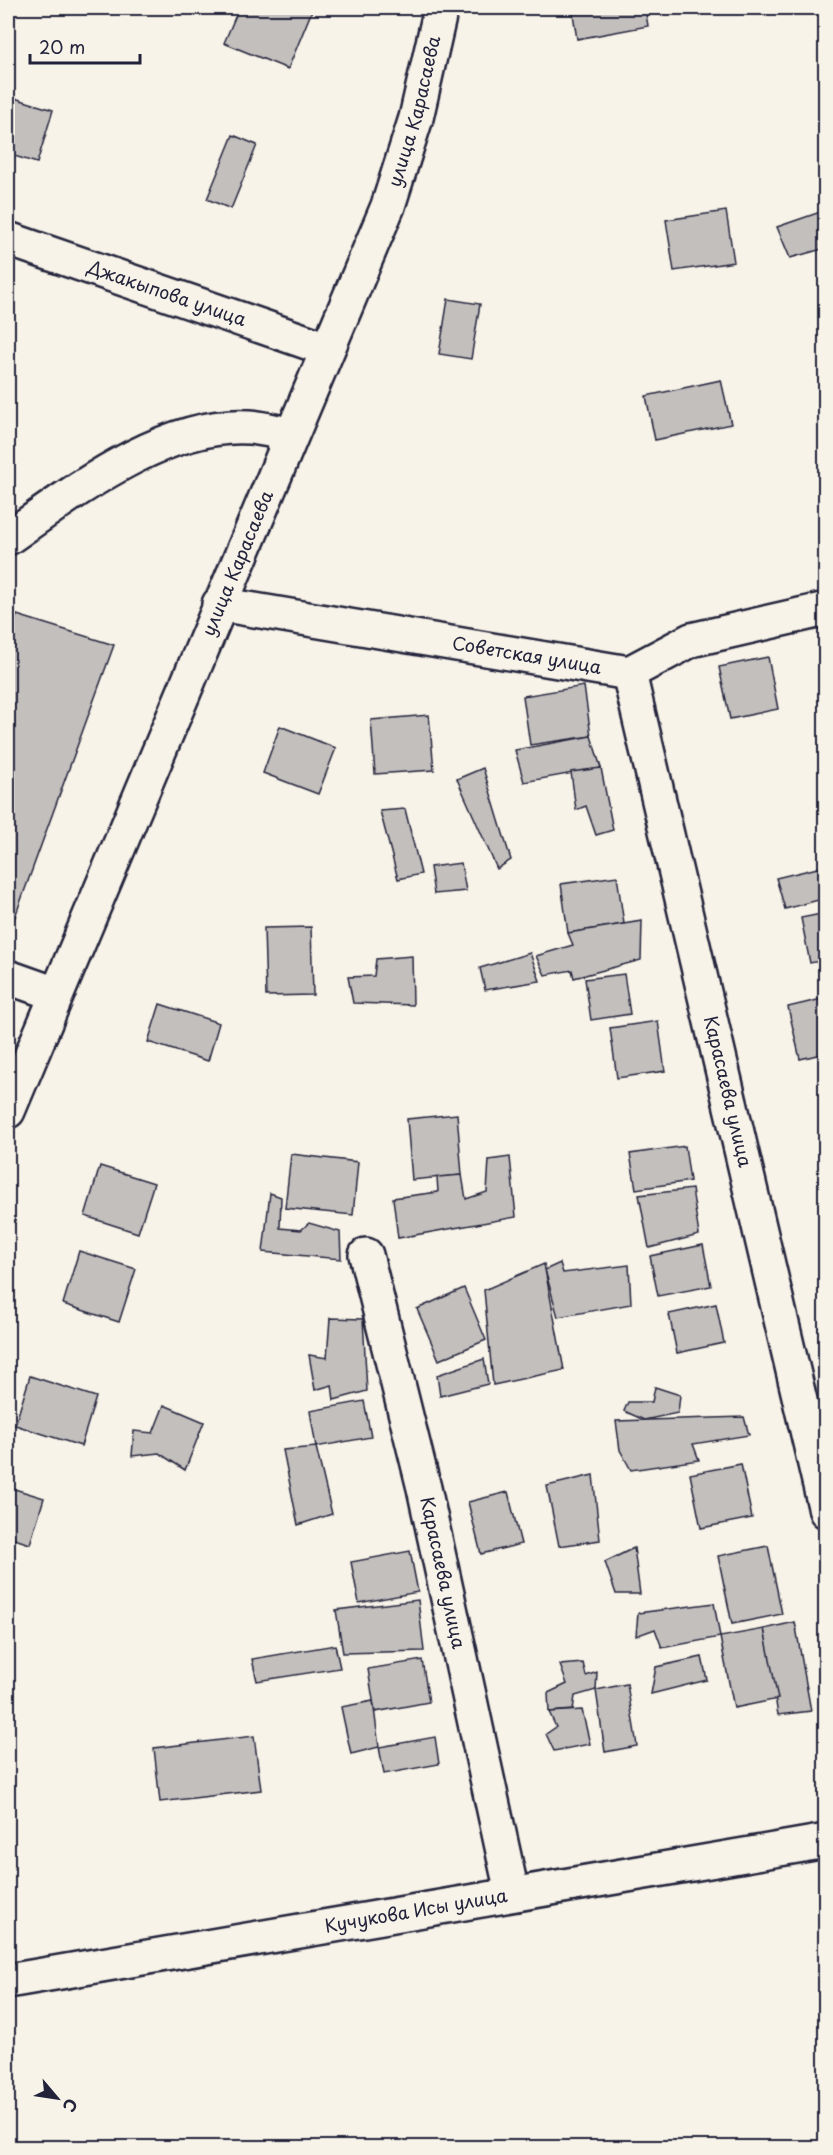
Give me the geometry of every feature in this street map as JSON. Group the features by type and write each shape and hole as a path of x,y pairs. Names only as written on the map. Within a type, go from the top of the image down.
{"street":[{"name":"улица Карасаева","path":"8,1110 290,434 388,206 416,118 441,8"},
{"name":"Джакыпова улица","path":"8,239 327,349"},
{"path":"8,538 137,453 204,431 249,427 290,434"},
{"name":"Советская улица","path":"219,604 629,673"},
{"path":"629,673 691,640 825,609"},
{"name":"Карасаева улица","path":"629,673 825,1511"},
{"path":"8,977 56,994"},
{"name":"Карасаева улица","path":"366,1255 424,1488 512,1893"},
{"name":"Кучукова Исы улица","path":"8,1981 825,1841"}],"building":[{"path":"239,8 313,8 288,69 224,43"},
{"path":"572,8 645,8 648,26 577,39"},
{"path":"8,96 53,110 37,163 8,154"},
{"path":"233,135 257,145 231,209 207,199"},
{"path":"826,210 826,248 790,258 777,227"},
{"path":"726,211 734,262 674,271 666,220"},
{"path":"448,299 480,304 471,359 439,354"},
{"path":"721,380 731,424 655,440 646,396"},
{"path":"17,615 114,645 8,936 8,642"},
{"path":"768,657 778,709 730,719 719,667"},
{"path":"584,686 591,736 530,745 523,696"},
{"path":"429,715 434,770 375,774 371,720"},
{"path":"280,726 336,748 318,794 263,773"},
{"path":"591,736 601,768 524,782 515,750"},
{"path":"483,768 511,860 497,869 457,779"},
{"path":"601,768 613,830 596,835 586,806 576,810 571,772"},
{"path":"405,809 421,874 398,879 380,811"},
{"path":"461,863 466,891 434,894 430,867"},
{"path":"826,866 826,898 785,909 776,878"},
{"path":"617,876 624,924 568,933 561,884"},
{"path":"826,913 826,960 810,963 801,918"},
{"path":"642,921 641,960 574,978 572,970 545,975 536,956 573,945 568,933"},
{"path":"311,927 313,995 266,996 264,928"},
{"path":"530,953 540,981 485,990 480,968"},
{"path":"412,956 413,1005 353,1003 348,977 374,976 376,959"},
{"path":"624,974 630,1014 591,1020 585,979"},
{"path":"826,998 826,1053 800,1059 788,1007"},
{"path":"160,1004 219,1023 208,1061 148,1042"},
{"path":"658,1021 665,1071 617,1078 610,1028"},
{"path":"457,1114 462,1175 412,1180 407,1119"},
{"path":"685,1146 690,1181 636,1189 630,1154"},
{"path":"291,1154 358,1162 353,1215 285,1208"},
{"path":"510,1157 516,1217 398,1238 393,1198 438,1192 437,1177 462,1175 466,1199 487,1192 489,1160"},
{"path":"100,1166 154,1183 138,1233 85,1216"},
{"path":"692,1189 699,1235 649,1248 639,1195"},
{"path":"270,1193 281,1197 280,1228 301,1230 309,1223 340,1232 341,1259 263,1252"},
{"path":"703,1245 711,1286 658,1296 650,1256"},
{"path":"79,1251 136,1269 119,1322 63,1304"},
{"path":"560,1263 563,1273 629,1265 631,1304 558,1317 545,1270"},
{"path":"544,1264 564,1370 493,1385 484,1290"},
{"path":"464,1288 486,1340 439,1360 417,1309"},
{"path":"716,1304 724,1343 677,1353 669,1314"},
{"path":"330,1318 363,1319 367,1391 334,1400 332,1385 315,1390 309,1355 327,1358"},
{"path":"484,1359 488,1384 440,1396 437,1375"},
{"path":"30,1376 96,1397 81,1446 15,1425"},
{"path":"655,1387 680,1395 678,1413 644,1420 624,1411 628,1402 652,1402"},
{"path":"364,1401 371,1437 316,1447 310,1411"},
{"path":"164,1405 204,1422 185,1470 159,1453 132,1456 134,1431 153,1433"},
{"path":"744,1417 749,1435 693,1444 699,1460 631,1470 620,1450 616,1421"},
{"path":"316,1447 332,1514 298,1525 283,1450"},
{"path":"741,1464 752,1518 701,1528 690,1474"},
{"path":"593,1475 600,1540 559,1546 547,1486"},
{"path":"8,1487 44,1498 30,1544 8,1537"},
{"path":"508,1492 521,1544 481,1554 468,1502"},
{"path":"768,1546 782,1614 732,1624 718,1556"},
{"path":"634,1548 640,1594 616,1594 605,1562"},
{"path":"410,1551 418,1592 359,1603 351,1562"},
{"path":"418,1600 424,1651 343,1653 336,1610"},
{"path":"714,1603 720,1637 662,1648 655,1629 636,1636 638,1613"},
{"path":"795,1622 811,1711 778,1715 764,1629"},
{"path":"764,1629 778,1699 734,1708 720,1637"},
{"path":"335,1645 340,1668 257,1681 252,1659"},
{"path":"702,1657 707,1680 651,1694 656,1667"},
{"path":"422,1660 429,1702 375,1712 368,1669"},
{"path":"583,1663 586,1676 597,1672 596,1690 575,1696 573,1710 549,1712 548,1693 567,1684 560,1665"},
{"path":"627,1684 637,1746 605,1752 596,1690"},
{"path":"373,1701 379,1747 351,1754 341,1707"},
{"path":"582,1710 590,1744 554,1751 546,1734 556,1727 549,1712"},
{"path":"254,1736 261,1790 160,1802 154,1748"},
{"path":"435,1737 439,1764 384,1774 379,1747"}]}
